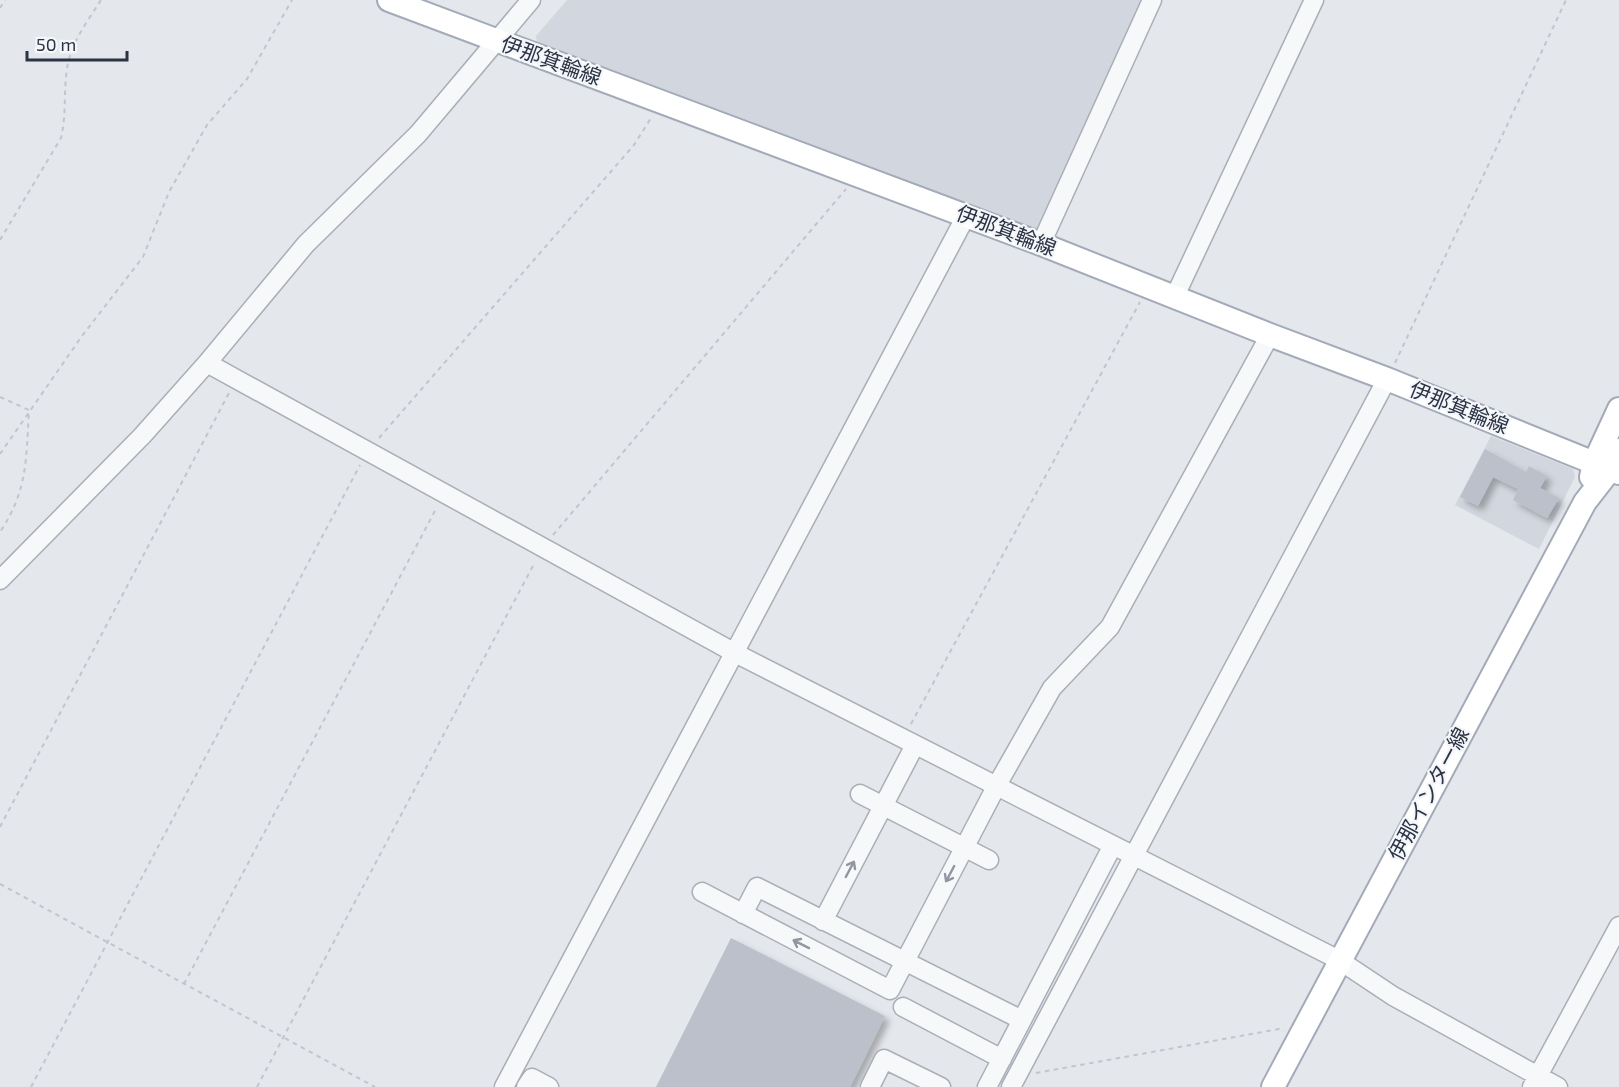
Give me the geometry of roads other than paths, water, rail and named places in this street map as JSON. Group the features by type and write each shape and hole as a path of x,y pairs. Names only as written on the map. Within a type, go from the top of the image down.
{"main road":[{"name":"伊那箕輪線","path":"388,0 662,100 1610,464"},
{"name":"伊那インター線","path":"1273,1087 1585,502 1610,464 1619,409"}],"street":[{"path":"0,580 142,436 207,363 306,244 417,134 498,42 531,0"},
{"path":"1041,244 1152,0"},
{"path":"1175,296 1314,0"},
{"path":"504,1087 966,216"},
{"path":"702,892 890,990 996,785 1052,688 1110,627 1270,335"},
{"path":"207,363 735,653 1339,960 1535,1081 1558,1087"},
{"path":"1013,1082 1387,379"},
{"path":"823,921 883,806 909,742"},
{"path":"860,794 989,860"},
{"path":"987,1087 1113,844"},
{"path":"742,914 757,887 1022,1020"},
{"path":"1535,1081 1619,926"},
{"path":"833,961 847,933"},
{"path":"903,1007 1002,1059"},
{"path":"870,1087 884,1059 941,1087"},
{"path":"526,1087 532,1078 549,1087"}]}
